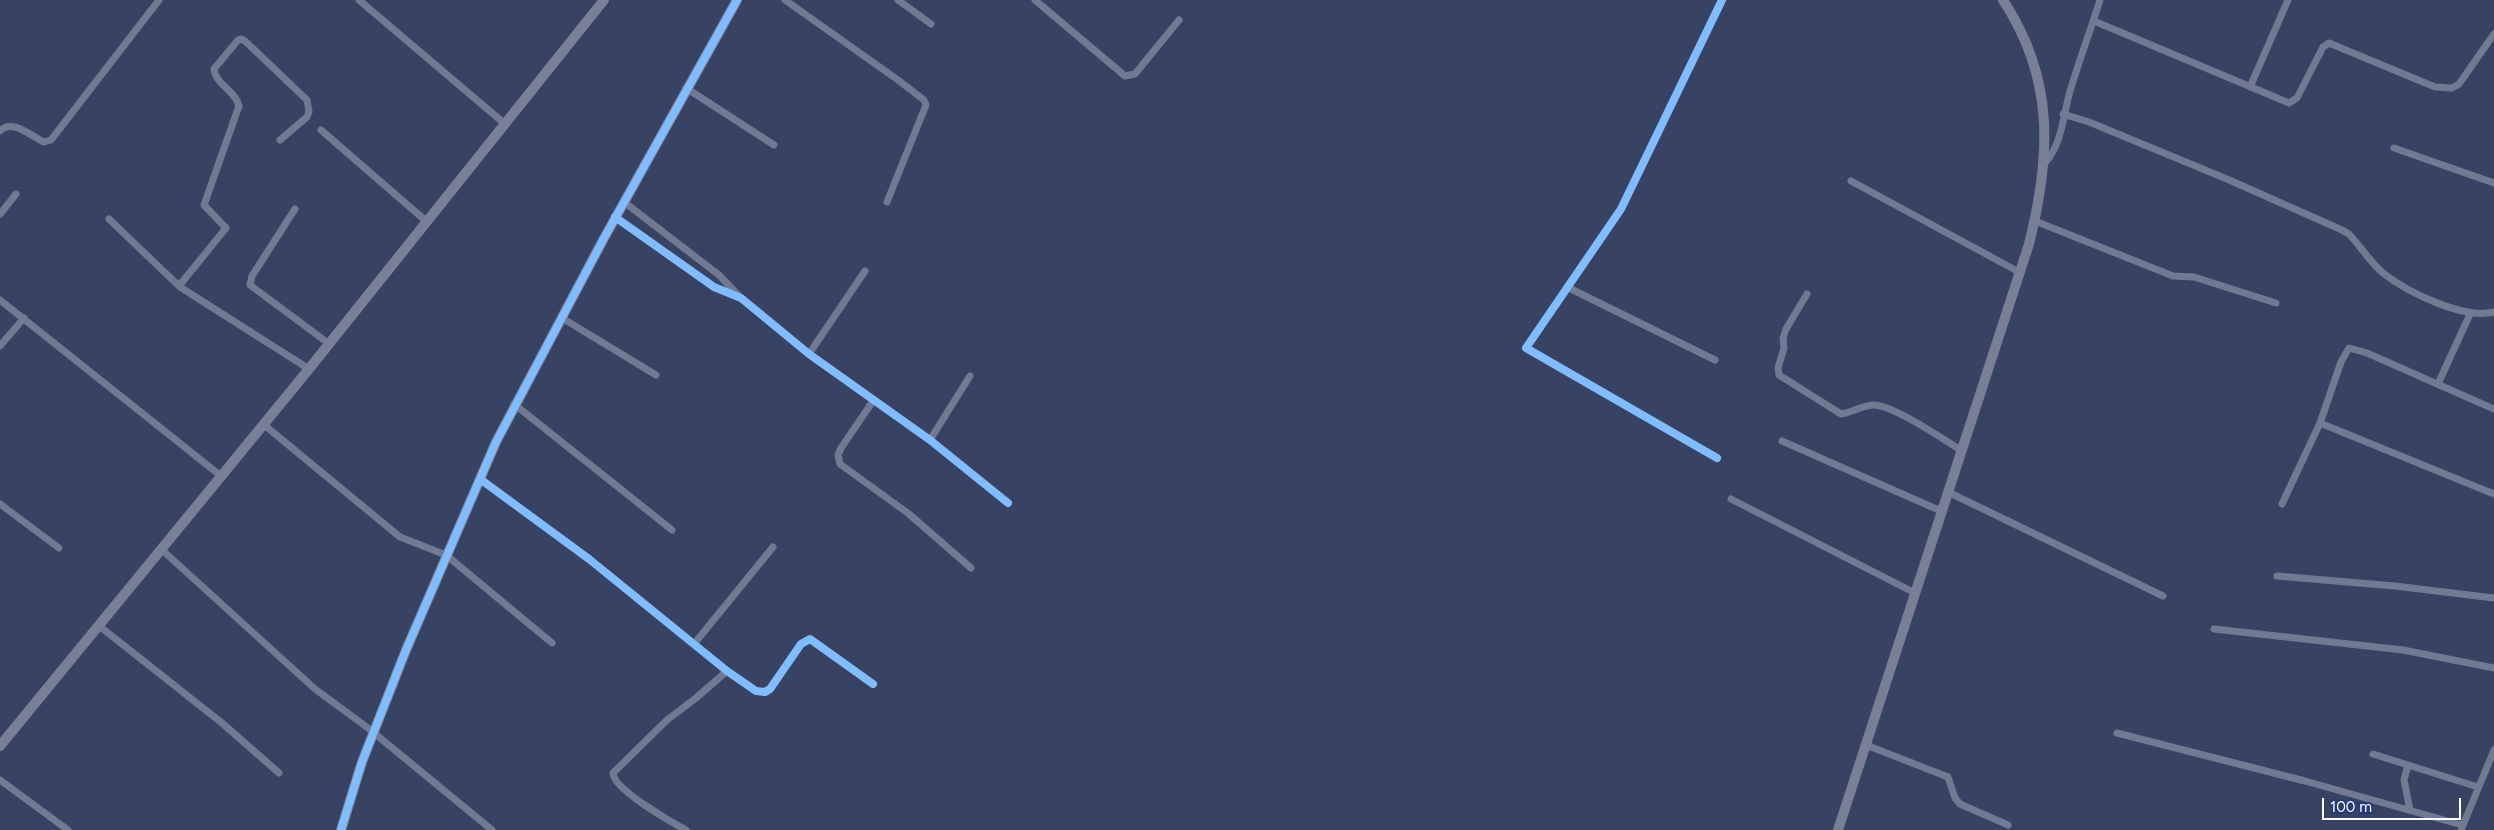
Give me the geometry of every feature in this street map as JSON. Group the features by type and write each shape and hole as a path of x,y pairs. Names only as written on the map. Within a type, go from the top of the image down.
{"main road":[{"path":"0,746 309,369 604,0"},
{"path":"341,830 374,733 406,650 446,555 514,404 615,217 736,0"},
{"path":"1838,830 2034,221 2045,163 2045,126 2034,64 2003,0"}],"street":[{"path":"0,132 5,126 12,125 44,142 51,140 159,0"},
{"path":"359,0 505,124"},
{"path":"785,0 924,100 926,105 887,202"},
{"path":"898,0 931,24"},
{"path":"1034,0 1125,76 1135,74 1178,20"},
{"path":"1717,458 1526,348 1622,209 1722,0"},
{"path":"2045,163 2054,152 2063,114 2100,0"},
{"path":"2250,87 2288,0"},
{"path":"2094,22 2285,103 2292,102 2297,98 2323,47 2329,43 2435,86 2452,88 2464,80 2494,34"},
{"path":"179,286 226,228 204,205 239,106 236,98 215,75 214,69 238,40 241,39 245,42 307,100 309,112 307,117 280,140"},
{"path":"686,88 774,145"},
{"path":"2063,114 2089,122 2227,179 2342,230 2349,234 2383,273 2420,296 2470,314 2494,312"},
{"path":"321,130 426,221"},
{"path":"2394,148 2494,183"},
{"path":"1851,181 2019,272"},
{"path":"0,214 16,194"},
{"path":"624,202 719,276 740,298 809,354 930,440 1008,504"},
{"path":"295,209 252,276 250,285 328,343"},
{"path":"615,217 714,287 740,298"},
{"path":"109,219 179,286 309,369"},
{"path":"2034,221 2173,276 2194,277 2276,302"},
{"path":"809,354 865,271"},
{"path":"1567,287 1715,360"},
{"path":"1807,294 1786,329 1783,338 1784,348 1778,368 1782,379 1841,414 1851,413 1873,405 1890,409 1961,450"},
{"path":"0,300 221,476"},
{"path":"2438,384 2470,314"},
{"path":"0,346 24,318"},
{"path":"562,318 656,375"},
{"path":"2282,504 2320,423 2341,362 2349,348 2367,353 2494,409"},
{"path":"930,440 970,376"},
{"path":"873,400 841,448 838,455 840,464 909,514 972,568"},
{"path":"514,404 672,530"},
{"path":"2320,423 2494,494"},
{"path":"264,424 400,537 446,555 552,643"},
{"path":"1782,441 1941,512"},
{"path":"480,479 589,559 727,671 756,691 765,692 770,689 800,644 810,639 873,684"},
{"path":"1948,492 2163,596"},
{"path":"1731,498 1915,593"},
{"path":"0,504 59,548"},
{"path":"694,644 773,547"},
{"path":"161,549 315,689 374,733 492,830"},
{"path":"2277,576 2431,590 2494,598"},
{"path":"98,625 222,723 279,773"},
{"path":"2214,628 2403,650 2494,668"},
{"path":"686,830 659,814 616,783 613,774 666,720 696,698 727,671"},
{"path":"2117,733 2410,810 2462,827 2494,750"},
{"path":"1866,745 1948,777 1960,804 2008,825"},
{"path":"2373,754 2478,787"},
{"path":"2408,765 2404,780 2410,810"},
{"path":"0,780 68,830"}],"cycle path":[{"path":"341,830 362,762 406,650 496,442 603,240 737,0"},
{"path":"1717,458 1526,348 1621,209 1722,0"},
{"path":"615,217 714,287 741,298 809,354 930,440 1008,503"},
{"path":"480,479 589,559 727,671 756,691 765,692 770,689 801,644 810,639 873,684"}]}
